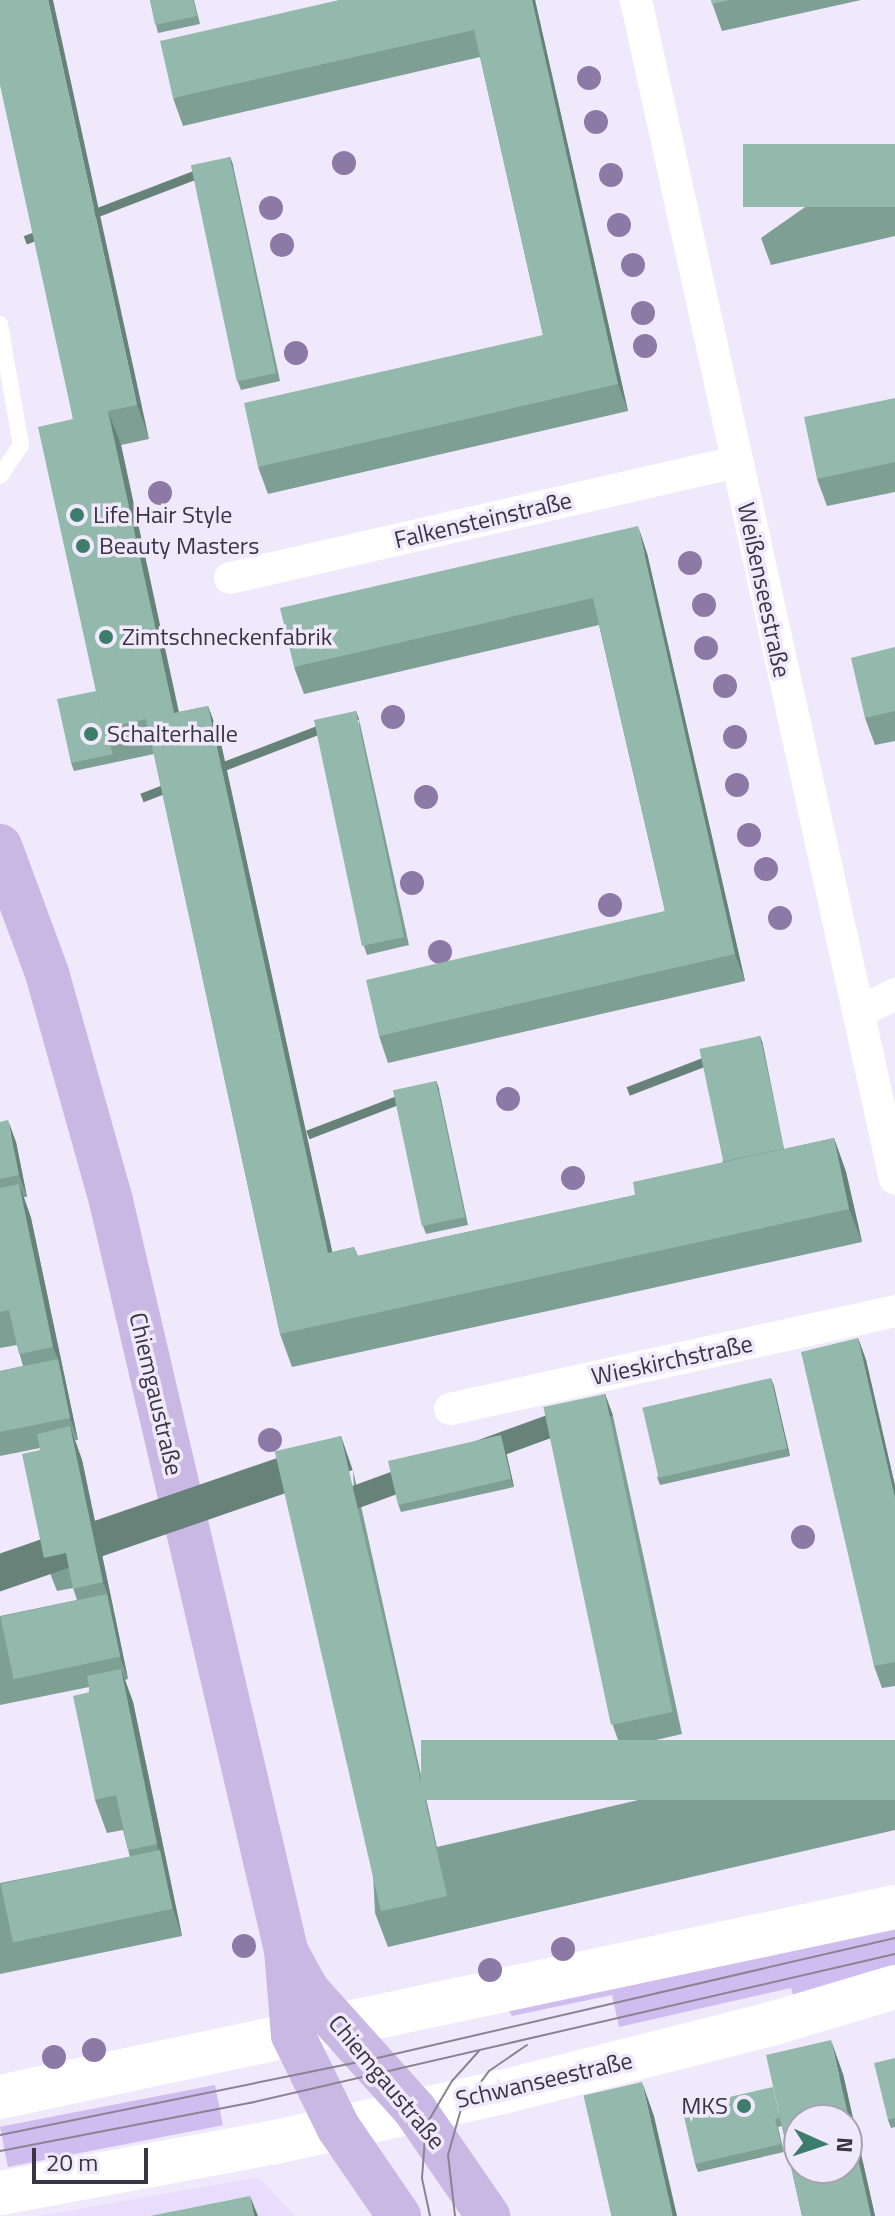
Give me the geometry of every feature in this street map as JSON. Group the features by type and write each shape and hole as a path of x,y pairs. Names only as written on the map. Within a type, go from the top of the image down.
{"main road":[{"name":"Chiemgaustraße","path":"0,846 47,973 111,1201 286,1950 293,2035 338,2127 399,2216"},
{"path":"0,2097 895,1907"},
{"name":"Chiemgaustraße","path":"286,1950 308,1991 343,2025 415,2110 488,2216"},
{"name":"Schwanseestraße","path":"0,2193 415,2110 774,2023 895,1987"}],"street":[{"name":"Weißenseestraße","path":"636,0 895,1179"},
{"name":"Falkensteinstraße","path":"230,578 736,462"},
{"path":"858,1013 895,994"},
{"name":"Wieskirchstraße","path":"450,1409 895,1311"}],"lane":[{"path":"0,324 21,445 0,476"}],"shaded area":[{"path":"895,1925 895,1969 794,1998 791,1988 619,2027 612,1995 512,2016 506,2007"},
{"path":"215,2085 223,2125 8,2167 0,2127"},
{"path":"259,2177 295,2216 39,2216"}],"building":[{"path":"0,0 48,0 137,405 108,411 174,713 208,706 328,1253 354,1247 357,1256 635,1195 633,1182 834,1138 849,1209 280,1334 146,719 104,728 38,427 73,419 0,85"},
{"path":"150,0 193,0 197,16 155,25"},
{"path":"339,0 532,0 618,384 258,467 244,403 543,335 474,30 173,98 160,41"},
{"path":"743,144 895,144 895,207 743,207"},
{"path":"230,157 276,373 237,381 191,165"},
{"path":"895,398 895,462 817,479 804,417"},
{"path":"638,526 735,954 379,1036 366,980 665,911 593,598 294,667 280,608"},
{"path":"895,647 895,711 865,718 851,658"},
{"path":"96,691 113,754 71,763 57,699"},
{"path":"356,711 404,937 362,946 314,720"},
{"path":"760,1036 784,1148 723,1161 699,1049"},
{"path":"436,1081 465,1217 422,1226 393,1090"},
{"path":"8,1120 19,1175 0,1179 0,1122"},
{"path":"19,1184 53,1347 19,1354 9,1310 0,1312 0,1188"},
{"path":"858,1338 895,1498 895,1662 874,1666 801,1352"},
{"path":"58,1359 70,1418 0,1432 0,1371"},
{"path":"771,1378 787,1448 659,1478 642,1408"},
{"path":"605,1394 673,1712 611,1725 543,1407"},
{"path":"70,1426 103,1582 73,1589 66,1553 44,1558 22,1454 40,1450 37,1434"},
{"path":"501,1435 511,1479 398,1505 388,1461"},
{"path":"341,1436 447,1896 381,1911 275,1451"},
{"path":"107,1594 120,1657 14,1679 0,1617"},
{"path":"121,1669 157,1844 128,1850 116,1795 95,1800 73,1696 90,1692 87,1676"},
{"path":"421,1740 895,1740 895,1800 421,1800"},
{"path":"160,1850 172,1909 13,1943 1,1884"},
{"path":"831,2040 846,2104 783,2104 783,2131 766,2055"},
{"path":"895,2058 895,2118 888,2120 874,2063"},
{"path":"642,2082 673,2215 611,2216 584,2095"},
{"path":"773,2087 780,2118 775,2119 781,2144 695,2164 682,2108"},
{"path":"863,2181 871,2216 802,2216 795,2184 863,2184"},
{"path":"250,2196 254,2216 150,2216"}],"tram line":[{"path":"0,2135 373,2059 895,1938"},
{"path":"0,2151 250,2103 895,1954"},
{"path":"455,2216 448,2155 461,2109 489,2071 527,2045"},
{"path":"430,2216 422,2178 426,2125 452,2081 479,2051"}],"place":[{"name":"Life Hair Style","path":"77,515"},
{"name":"Beauty Masters","path":"83,546"},
{"name":"Zimtschneckenfabrik","path":"106,637"},
{"name":"Schalterhalle","path":"91,734"},
{"name":"MKS","path":"744,2106"}]}
